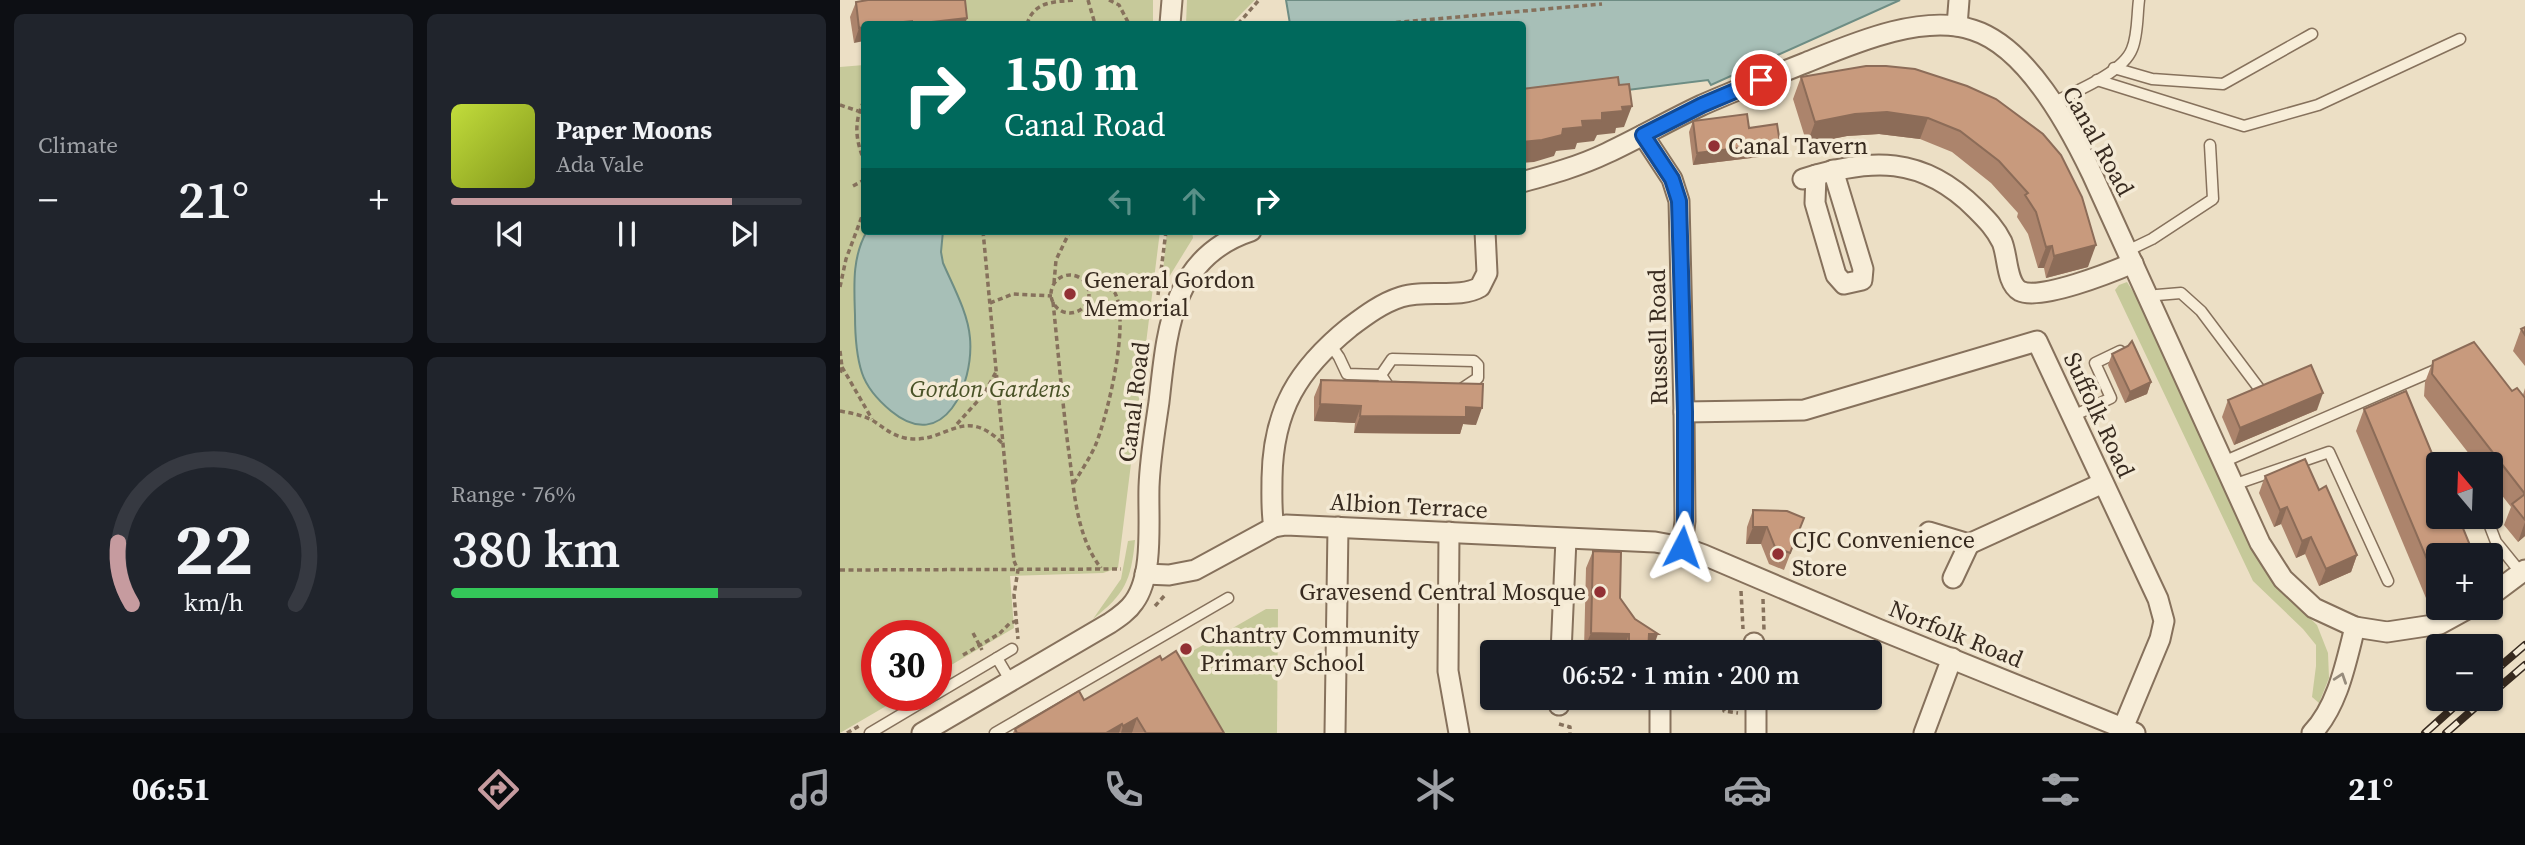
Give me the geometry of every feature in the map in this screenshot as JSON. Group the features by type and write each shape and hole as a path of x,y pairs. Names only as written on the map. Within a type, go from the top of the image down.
{"street":[{"path":"1170,21 1172,0"},
{"path":"1957,26 1959,0"},
{"name":"Canal Road","path":"1526,181 1587,161 1702,105 1866,39 1920,28 1957,26 1978,32 2004,48 2030,73 2052,103 2087,163 2260,543 2283,579 2314,607 2355,627"},
{"name":"Russell Road","path":"1643,135 1672,179 1679,196 1685,412 1685,521 1682,547"},
{"path":"1817,175 1856,165 1891,165 1916,171 1950,186 1991,223 2004,248 2013,284 2022,292 2032,293 2085,282 2130,257"},
{"path":"1817,175 1863,269 1862,280 1856,283 1842,283 1836,275 1814,201 1817,175"},
{"path":"1274,527 1272,462 1279,422 1297,382 1330,344 1363,317 1398,298 1427,292 1469,291 1480,287 1486,273 1485,235"},
{"name":"Canal Road","path":"1145,574 1149,483 1167,333 1184,283 1219,237"},
{"name":"Suffolk Road","path":"1685,412 1804,410 2037,341 2158,599 2164,621 2129,730"},
{"path":"1953,578 1969,544 2103,482"},
{"name":"Albion Terrace","path":"1145,574 1169,575 1195,570 1274,527 1286,525 1646,541 1682,547"},
{"path":"1335,733 1338,527"},
{"path":"1449,531 1448,671 1459,733"},
{"path":"1928,532 1969,544"},
{"path":"1562,640 1566,539"},
{"name":"Norfolk Road","path":"1682,547 2129,730"},
{"path":"2503,586 2523,571"},
{"path":"922,733 1120,616 1136,601 1145,574"},
{"path":"2316,731 2341,681 2355,627 2387,632 2440,624 2447,620"},
{"path":"1924,733 1952,658"},
{"path":"1660,710 1660,733"},
{"path":"1756,710 1756,733"}],"lane":[{"path":"2052,103 2097,80 2126,59 2132,48 2139,0"},
{"path":"2114,68 2152,79 2222,84 2312,34"},
{"path":"2097,80 2244,126 2318,105 2460,39"},
{"path":"2130,257 2151,239 2213,199 2210,145"},
{"path":"2149,298 2181,293 2201,311 2261,391"},
{"path":"1330,344 1347,374 1381,375"},
{"path":"2073,416 2111,398 2095,363 2120,351"},
{"path":"1395,358 1474,361 1478,365 1477,380 1460,390 1389,387 1381,375 1389,361 1395,358"},
{"path":"2222,462 2452,363"},
{"path":"2233,485 2329,452 2388,580"},
{"path":"2491,529 2496,542 2523,571"},
{"path":"995,733 1228,598"},
{"path":"952,684 1015,650"},
{"path":"997,658 1010,680"},
{"path":"870,733 907,711"}],"path":[{"path":"1028,21 1031,13 1041,5 1075,0"},
{"path":"1088,0 1094,21"},
{"path":"1109,0 1119,5 1127,21"},
{"path":"1241,21 1259,0"},
{"path":"1412,21 1602,4"},
{"path":"840,105 859,111"},
{"path":"861,107 857,137 861,150"},
{"path":"853,186 861,182"},
{"path":"840,287 846,259 861,219"},
{"path":"983,235 1014,561 1018,570 1014,594 1017,621 1015,650"},
{"path":"1066,235 1056,260 1052,299 1073,484 1084,537 1092,557 1101,568"},
{"path":"1158,300 1166,235"},
{"path":"840,257 846,259"},
{"path":"1054,285 1065,275 1078,276 1085,282 1099,284 1115,293 1121,313 1111,390 1096,445 1073,484"},
{"path":"990,303 1013,294 1052,299 1060,310 1078,311 1087,303 1089,297 1085,282"},
{"path":"840,351 842,367 861,404 873,420 883,429 908,439 935,437 956,426 984,394 996,371"},
{"path":"840,374 842,367"},
{"path":"840,411 873,420"},
{"path":"956,426 980,428 994,435 1002,444"},
{"path":"840,570 1121,569"},
{"path":"1742,585 1754,640"},
{"path":"1754,640 1764,594"},
{"path":"963,655 1017,621"},
{"path":"973,633 984,652"}],"green space":[{"path":"958,0 1153,0 1153,21 961,21"},
{"path":"1187,0 1255,0 1234,21 1186,21"},
{"name":"Gordon Gardens","path":"861,65 861,235 1160,235 1118,568 1103,573 1010,576 1014,628 952,665 952,620 861,620 861,711 878,711 840,733 840,67"},
{"path":"1167,235 1193,235 1193,238 1161,290"},
{"path":"2127,282 2137,298 2245,533 2264,568 2282,591 2317,625 2328,653 2329,678 2319,703 2312,697 2316,645 2253,581 2115,290"},
{"path":"1135,540 1131,566 1124,586 1112,602 1093,619 1121,579 1128,541"},
{"path":"1266,609 1278,609 1277,733 1207,733 1168,665"}],"water":[{"path":"1286,0 1900,0 1711,85 1708,80 1587,95 1526,109 1526,21 1290,21"},
{"path":"865,235 943,235 943,263 966,319 970,356 961,393 952,408 940,419 926,425 910,422 891,411 874,394 862,373 856,344 854,282"}],"building":[{"path":"965,0 967,18 940,21 861,21 859,28 856,2"},
{"path":"1866,66 1915,69 1967,86 1996,99 2043,134 2061,155 2082,197 2096,245 2054,256 2052,246 2046,247 2036,212 2025,195 2028,193 1999,161 1960,131 1928,118 1887,112 1855,114 1815,122 1801,77"},
{"path":"1618,77 1619,85 1629,84 1632,106 1622,107 1623,111 1602,113 1602,120 1582,121 1583,127 1563,129 1562,135 1526,142 1526,88"},
{"path":"1747,114 1749,128 1777,124 1780,143 1697,153 1693,121"},
{"path":"2132,341 2151,382 2130,392 2112,354"},
{"path":"2474,342 2512,391 2517,388 2525,398 2525,494 2503,466 2503,452 2492,452 2432,374 2433,361"},
{"path":"2311,365 2323,393 2240,428 2228,400"},
{"path":"1321,380 1483,384 1482,408 1466,407 1466,417 1360,416 1361,406 1320,404"},
{"path":"2406,391 2431,452 2426,452 2426,529 2463,529 2469,543 2426,543 2426,557 2364,409"},
{"path":"2305,459 2319,490 2326,486 2357,555 2326,569 2311,537 2302,541 2287,507 2280,510 2265,476"},
{"path":"2525,494 2525,520 2512,504"},
{"path":"1753,510 1787,511 1804,518 1790,553 1775,547 1767,527 1753,527"},
{"path":"1593,551 1621,552 1620,598 1635,619 1658,634 1649,634 1649,640 1629,640 1629,634 1591,633"},
{"path":"1176,651 1224,733 1146,733 1137,718 1106,733 1017,733 1015,729 1079,691 1084,700 1160,656 1162,660"}],"railway":[{"path":"2503,664 2525,645"},
{"path":"2503,684 2525,665"},
{"path":"2425,733 2450,711"},
{"path":"2446,733 2471,711"}],"place":[{"name":"Canal Tavern","path":"1714,146"},
{"name":"General Gordon Memorial","path":"1070,294"},
{"name":"CJC Convenience Store","path":"1778,554"},
{"name":"Gravesend Central Mosque","path":"1600,592"},
{"name":"Chantry Community Primary School","path":"1186,649"}],"route":[{"path":"1682,547 1685,521 1685,412 1679,201 1672,179 1643,135 1702,105 1761,80"}]}
